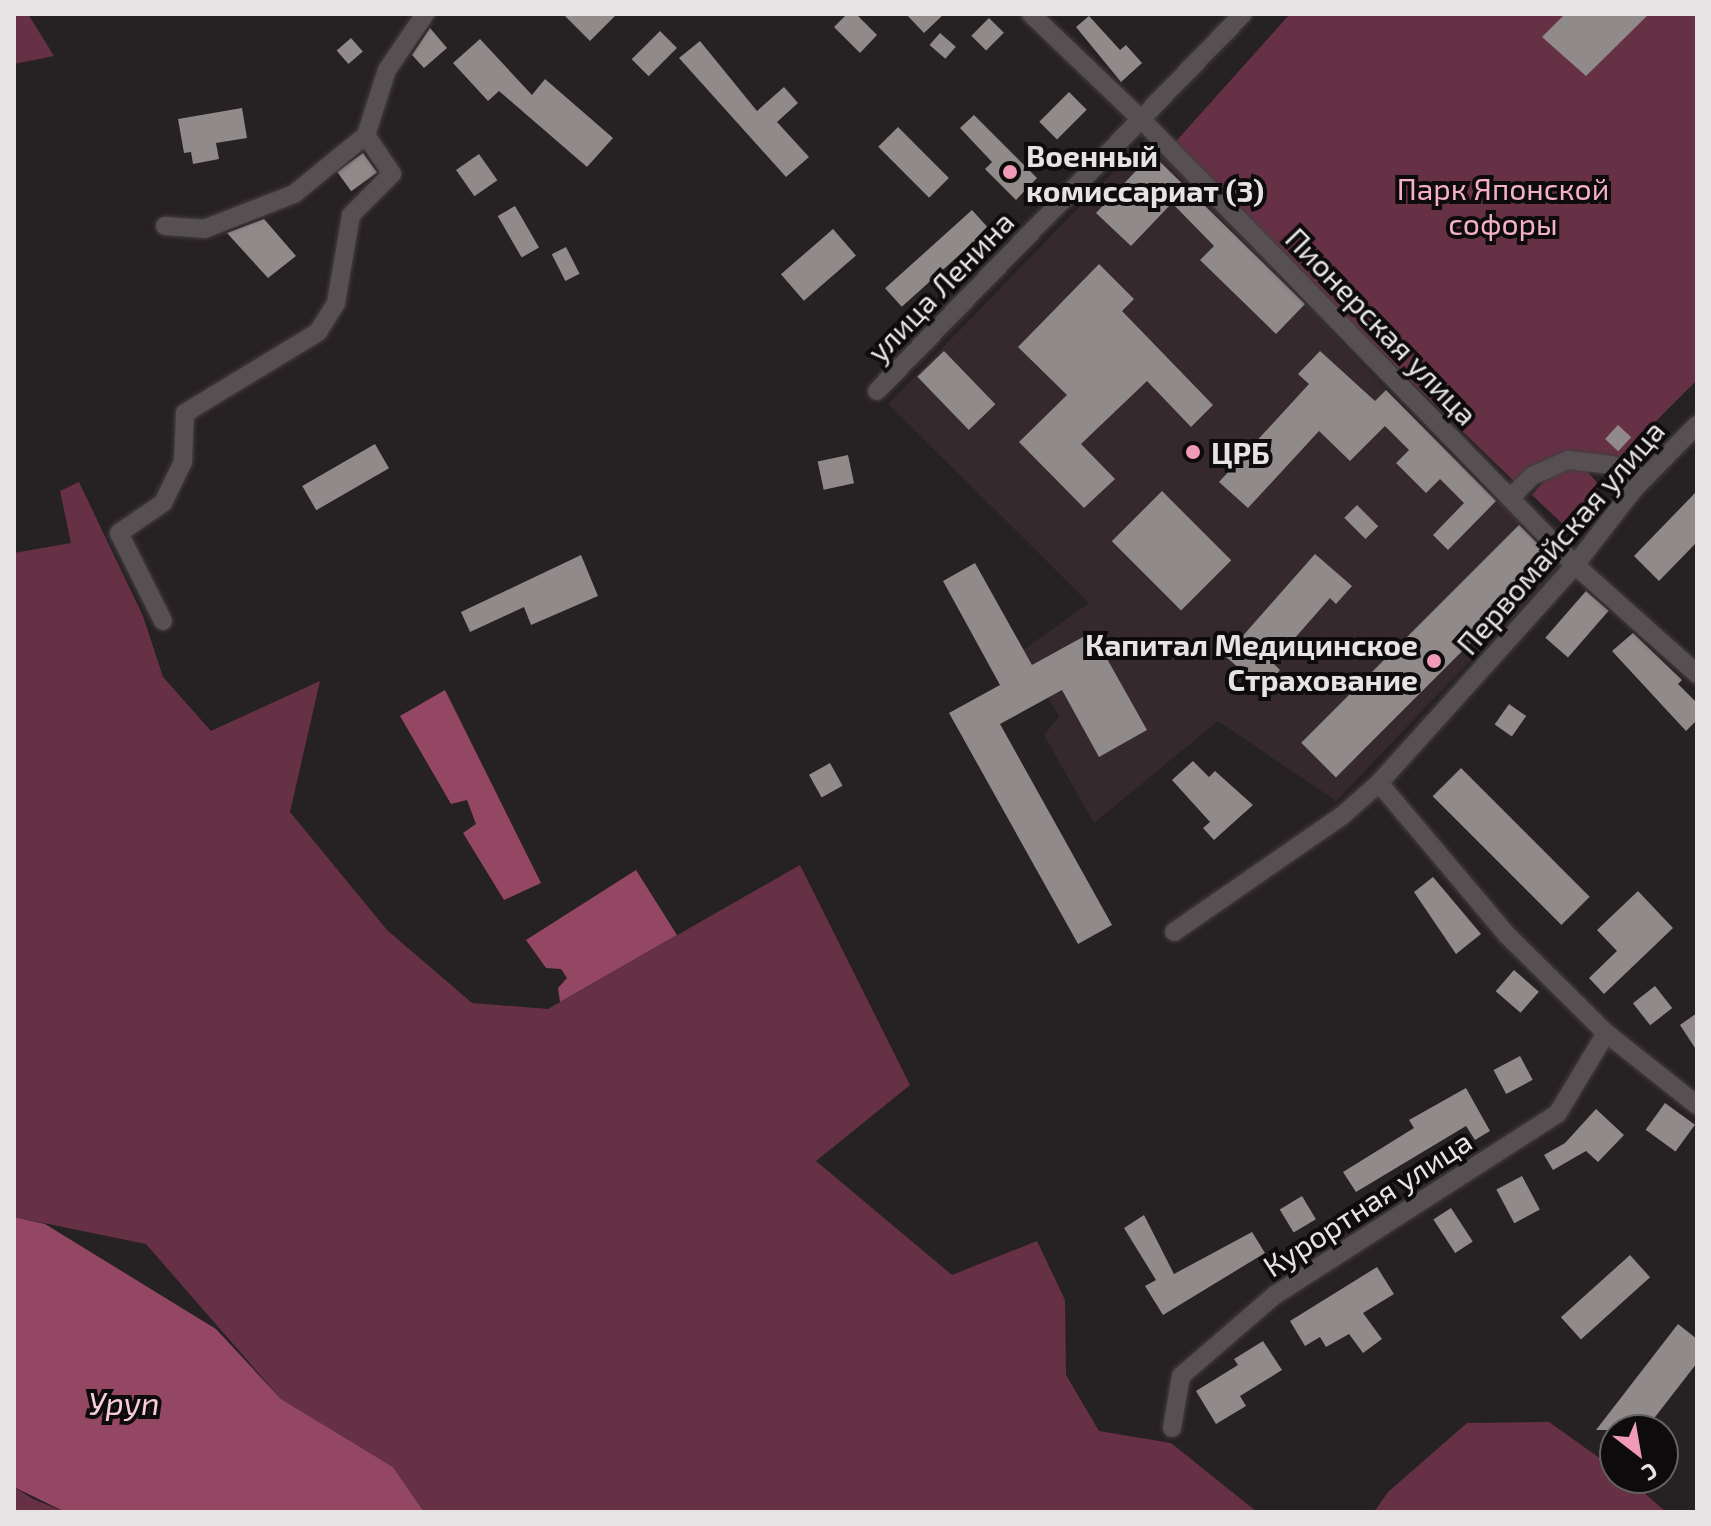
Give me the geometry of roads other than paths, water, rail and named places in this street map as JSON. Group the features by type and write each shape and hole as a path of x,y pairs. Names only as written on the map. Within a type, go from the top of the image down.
{"street":[{"path":"165,226 204,229 294,194 366,135 387,70 425,14"},
{"name":"Пионерская улица","path":"1031,14 1142,120 1575,565 1697,674"},
{"name":"улица Ленина","path":"877,391 1243,14"},
{"path":"163,621 119,533 163,503 183,462 185,413 318,332 336,303 351,215 392,174 366,135"},
{"name":"Первомайская улица","path":"1174,932 1343,815 1379,783 1575,565 1645,478 1697,425"},
{"path":"1510,498 1532,476 1568,460 1612,465 1645,478"},
{"path":"1379,783 1508,936 1606,1033 1697,1105"},
{"name":"Курортная улица","path":"1172,1428 1181,1376 1275,1295 1558,1113 1606,1033"}],"water":[{"path":"445,690 541,883 504,900 463,833 476,824 467,800 451,804 400,716"},
{"path":"636,870 677,935 560,1002 558,988 567,978 561,969 546,968 526,940"},
{"name":"Уруп","path":"14,1217 45,1224 216,1329 281,1399 393,1467 424,1512 65,1512 14,1487"}],"place":[{"name":"Военный комиссариат (3)","path":"1010,172"},
{"name":"ЦРБ","path":"1193,452"},
{"name":"Капитал Медицинское Страхование","path":"1434,661"}],"park label":[{"name":"Парк Японской софоры","path":"1503,205"}]}
